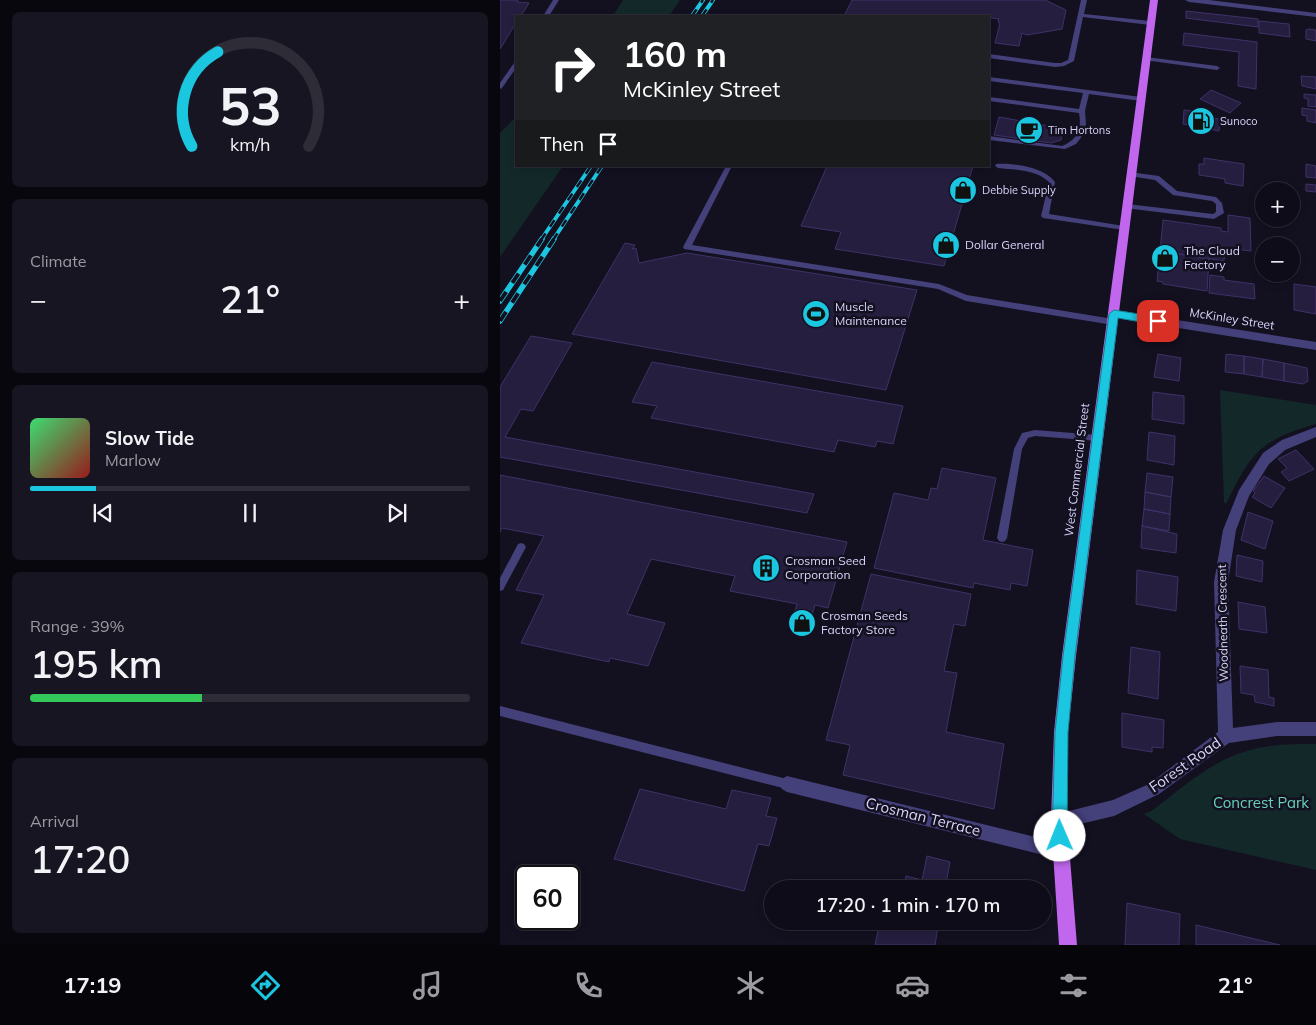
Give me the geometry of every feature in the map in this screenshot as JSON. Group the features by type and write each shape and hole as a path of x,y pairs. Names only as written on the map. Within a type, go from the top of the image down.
{"main road":[{"name":"West Commercial Street","path":"1068,945 1059,821 1062,732 1068,665 1154,0"}],"street":[{"path":"1189,0 1316,15"},
{"name":"McKinley Street","path":"1113,318 1316,346"},
{"name":"Woodneath Crescent","path":"1226,736 1221,582 1222,557 1233,515 1258,468 1270,454 1284,445 1316,432"},
{"name":"Forest Road","path":"1059,821 1114,808 1154,789 1226,736 1277,729 1316,729"},
{"name":"Crosman Terrace","path":"787,784 1060,851"}],"lane":[{"path":"547,15 556,0"},
{"path":"990,56 1055,65 1067,64 1072,61 1084,0"},
{"path":"1081,14 1150,23"},
{"path":"1146,59 1217,68"},
{"path":"500,87 515,65"},
{"path":"990,79 1141,100"},
{"path":"990,138 1063,148 1074,145 1080,138 1084,118 1082,111 1086,92"},
{"path":"990,99 1082,111"},
{"path":"998,166 1041,173 1048,176 1052,182 1045,216 1124,228"},
{"path":"728,167 687,247 939,287 966,298 1113,318"},
{"path":"1127,206 1214,217 1220,213 1220,205 1214,199 1175,193 1157,178 1131,174"},
{"path":"1002,538 1018,449 1025,435 1035,432 1098,438"},
{"path":"500,587 521,547"},
{"path":"500,711 787,784"}],"green space":[{"path":"623,0 680,0 670,15 614,15"},
{"path":"515,118 515,167 562,167 500,257 500,133"},
{"path":"1220,390 1316,405 1316,424 1282,436 1259,451 1243,472 1226,504 1224,502"},
{"name":"Concrest Park","path":"1290,744 1316,744 1316,870 1180,839 1144,814 1153,810 1186,784 1221,761 1255,749"}],"building":[{"path":"500,0 518,0 517,2 529,3 522,15 515,15 515,25 500,49"},
{"path":"852,0 1045,0 1066,10 1062,29 1027,35 1022,33 1019,46 995,43 1000,23 998,22 999,19 990,18 990,15 844,15"},
{"path":"1186,11 1258,19 1258,27 1186,18"},
{"path":"1259,21 1289,24 1290,37 1259,33"},
{"path":"1306,30 1316,30 1316,41 1306,39"},
{"path":"1184,33 1257,42 1256,89 1238,86 1239,52 1183,45"},
{"path":"1301,76 1316,77 1316,89 1302,86"},
{"path":"1211,90 1241,103 1230,113 1200,99"},
{"path":"1304,94 1316,95 1316,107 1308,106 1308,99 1304,98"},
{"path":"1302,108 1316,110 1316,123 1307,121 1307,116 1302,115"},
{"path":"1184,110 1202,112 1202,117 1220,119 1219,131 1183,124"},
{"name":"Tim Hortons","path":"999,117 1060,128 1063,131 1061,140 1051,143 994,135"},
{"path":"1204,158 1244,164 1243,186 1225,183 1225,179 1199,175 1199,164 1204,164"},
{"path":"1306,164 1316,166 1316,178 1306,177"},
{"path":"827,167 973,167 944,266 835,249 841,232 801,226"},
{"path":"1306,184 1316,185 1316,192 1306,191"},
{"path":"1228,215 1250,218 1251,251 1225,248 1224,261 1160,251 1163,220 1221,228 1221,231 1228,232"},
{"path":"625,243 635,245 632,249 636,248 639,263 687,253 917,290 886,390 572,334"},
{"path":"1160,251 1209,259 1207,291 1163,284 1163,282 1157,281"},
{"path":"1210,275 1224,277 1224,280 1254,284 1255,299 1209,293"},
{"path":"1294,284 1316,287 1316,314 1294,310"},
{"path":"531,336 572,343 533,411 521,409 505,437 814,494 807,513 500,457 500,387"},
{"path":"1158,354 1181,358 1179,381 1154,377"},
{"path":"1226,354 1244,356 1244,374 1225,372"},
{"path":"1244,356 1263,359 1262,377 1244,374"},
{"path":"1263,359 1284,363 1284,381 1262,377"},
{"path":"652,362 903,406 893,444 877,441 875,447 838,440 834,452 651,418 657,406 632,402"},
{"path":"1284,363 1307,368 1308,381 1303,384 1284,381"},
{"path":"1153,392 1184,396 1184,424 1152,419"},
{"path":"1149,432 1175,436 1174,465 1147,460"},
{"path":"1296,450 1314,469 1289,481 1281,472 1287,468 1278,459"},
{"path":"942,468 996,478 983,540 1033,550 1027,586 1011,583 1010,590 974,583 973,588 874,568 894,493 928,500 931,488 937,489"},
{"path":"1147,473 1173,477 1171,497 1145,492"},
{"name":"Crosman Seed Corporation","path":"500,475 847,542 828,608 815,605 808,628 791,624 797,604 730,591 735,576 651,559 627,614 665,623 648,666 610,658 609,662 521,643 544,595 516,590 544,536 502,528 500,532"},
{"path":"1264,476 1285,488 1271,508 1252,497 1255,493 1253,491"},
{"path":"1145,492 1171,497 1170,514 1144,509"},
{"path":"1144,509 1170,514 1169,531 1142,526"},
{"path":"1248,512 1273,521 1265,549 1241,540"},
{"path":"1142,526 1177,534 1176,553 1141,548"},
{"path":"1237,555 1263,561 1262,582 1236,576"},
{"path":"1137,570 1178,577 1176,611 1136,604"},
{"path":"871,574 971,594 965,626 954,624 944,671 957,673 946,732 1004,744 994,809 843,775 850,745 826,740"},
{"path":"1238,602 1265,607 1267,633 1239,629"},
{"path":"1131,647 1160,652 1158,699 1128,693"},
{"path":"1240,666 1268,670 1269,697 1274,698 1274,706 1255,702 1254,695 1241,693"},
{"path":"1122,713 1164,720 1163,748 1152,747 1152,752 1122,747"},
{"path":"640,789 726,809 732,790 771,798 766,816 777,818 769,846 758,844 744,891 614,859"},
{"path":"927,856 950,862 947,880 922,880"},
{"path":"906,876 922,880 905,880"},
{"path":"1127,903 1180,914 1179,945 1125,945"},
{"path":"1196,925 1280,945 1196,945"},
{"path":"878,930 938,930 935,945 875,945"}],"railway":[{"path":"693,15 703,0"},
{"path":"703,15 713,0"},
{"path":"541,240 590,167"},
{"path":"553,240 601,167"},
{"path":"500,301 542,239"},
{"path":"500,321 554,239"}],"place":[{"name":"Sunoco","path":"1201,121"},
{"name":"Tim Hortons","path":"1029,130"},
{"name":"Debbie Supply","path":"963,190"},
{"name":"Dollar General","path":"946,245"},
{"name":"The Cloud Factory","path":"1165,258"},
{"name":"Muscle Maintenance","path":"816,314"},
{"name":"Crosman Seed Corporation","path":"766,568"},
{"name":"Crosman Seeds Factory Store","path":"802,623"}],"route":[{"path":"1060,836 1062,732 1069,656 1114,314 1158,321"}]}
